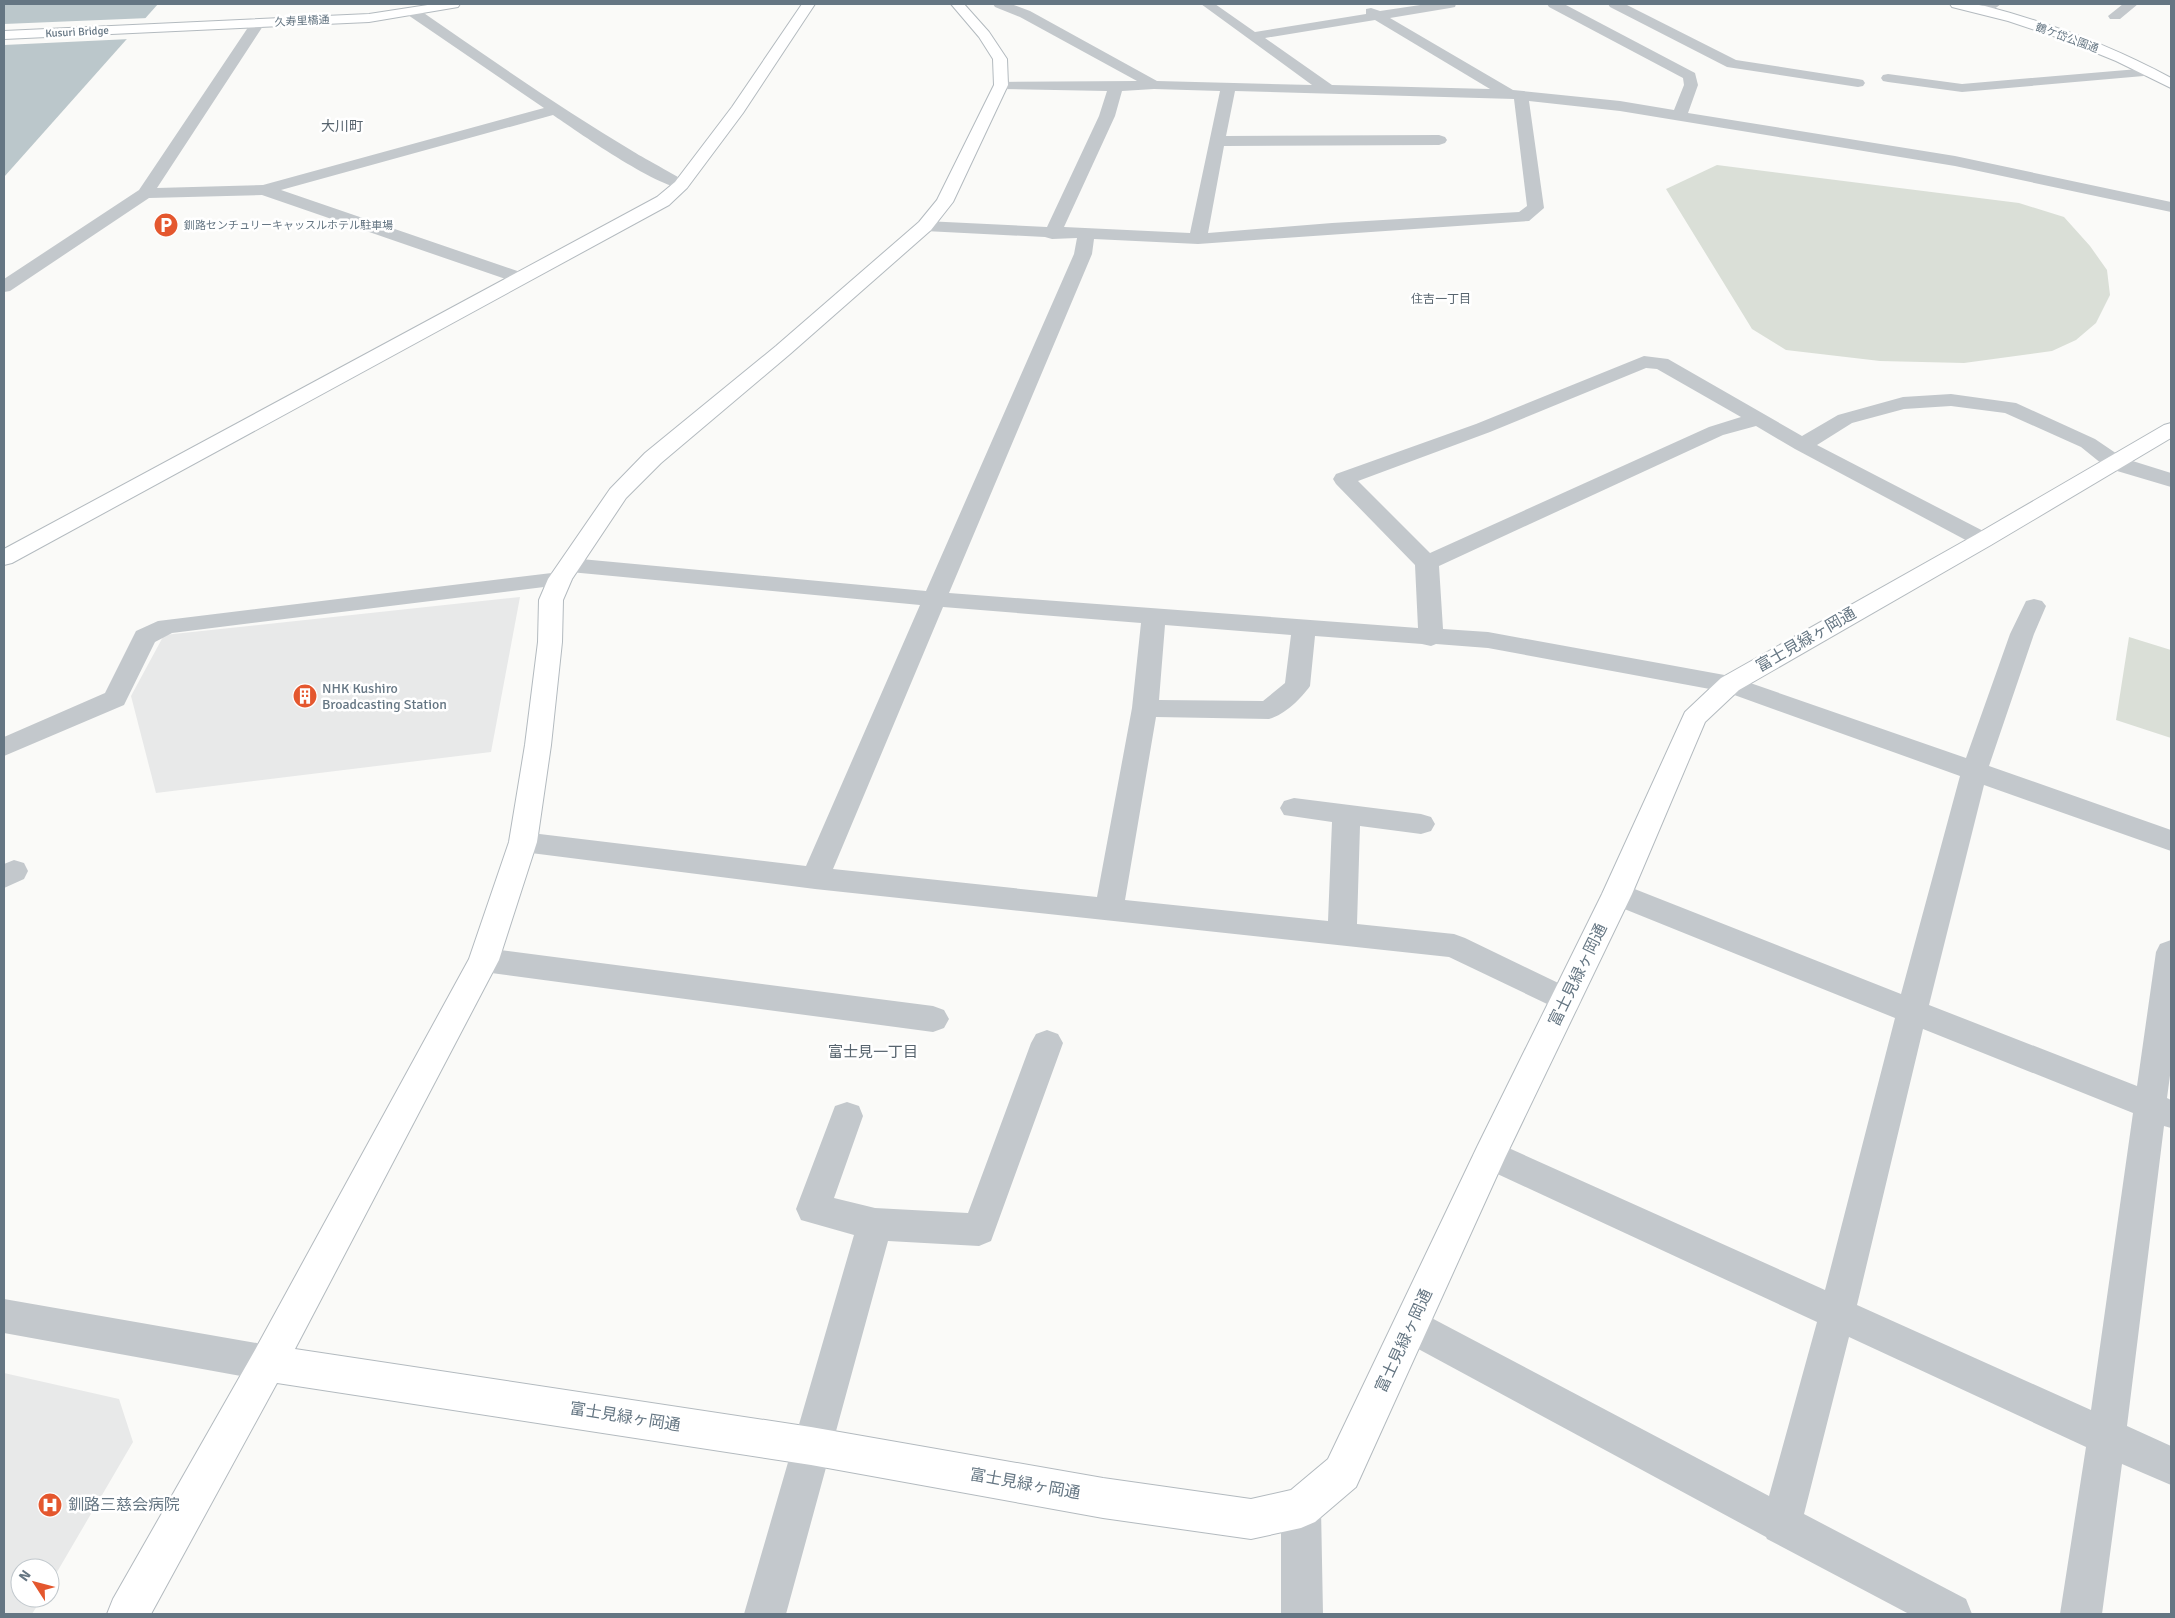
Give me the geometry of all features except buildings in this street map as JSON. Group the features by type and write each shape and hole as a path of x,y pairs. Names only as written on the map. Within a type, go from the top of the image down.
{"street":[{"name":"久寿里橋通","path":"150,28 258,23 322,15 413,12 453,4"},
{"path":"4,558 663,201 681,185 738,110 808,4"},
{"path":"128,1614 268,1363 484,960 523,842 538,745 550,642 551,600 565,572 618,494 653,458 783,350 925,226 944,202 1001,85 1000,59 984,36 957,4"},
{"path":"1000,4 1024,14 1154,85"},
{"path":"1207,4 1255,36 1329,90"},
{"path":"925,226 1052,234 1198,239 1332,228 1523,218 1536,208 1515,95 1358,4"},
{"path":"1255,36 1450,4"},
{"path":"1554,4 1690,76 1690,85 1680,116"},
{"path":"1615,4 1732,64 1858,83"},
{"name":"鶴ケ岱公園通","path":"1957,4 1989,7 2115,55 2171,84"},
{"path":"2115,16 2131,4"},
{"path":"413,12 554,110 614,148 681,185"},
{"path":"4,287 144,193 258,23"},
{"name":"Kusuri Bridge","path":"4,35 150,28"},
{"path":"1888,78 1962,88 2150,72"},
{"path":"1001,85 1116,87 1154,85 1515,95 1620,106 1955,161 2171,207"},
{"path":"1052,234 1107,116 1116,87"},
{"path":"1198,239 1228,88"},
{"path":"144,193 264,190 554,110"},
{"path":"1218,140 1439,140"},
{"path":"264,190 520,278"},
{"path":"815,878 1083,254 1086,235"},
{"path":"1431,638 1427,563 1344,480 1483,428 1644,362 1661,363 1802,445 1983,540"},
{"path":"1802,445 1845,419 1903,403 1951,400 2009,406 2088,443 2115,463 2171,480"},
{"path":"1427,563 1716,431 1759,419"},
{"name":"富士見緑ヶ岡通","path":"268,1363 811,1446 1103,1498 1251,1519 1301,1508 1342,1473 1490,1155 1617,894 1694,718 1730,684 1983,540 2171,429"},
{"path":"4,747 115,699 145,637 167,626 565,572 1431,638 1488,640 1730,684 2171,841"},
{"path":"1781,1525 1837,1314 1912,1011 1974,772 2022,634 2034,606"},
{"path":"1109,909 1145,708 1154,617"},
{"path":"1145,708 1269,710 1297,686 1304,628"},
{"path":"1294,808 1421,824"},
{"path":"1342,934 1346,814"},
{"path":"523,842 815,878 1454,946 1566,1001"},
{"path":"1617,894 2160,1110"},
{"path":"2081,1614 2160,1110 2171,952"},
{"path":"484,960 933,1019"},
{"path":"847,1116 813,1209 875,1224 979,1230 1047,1044"},
{"path":"1490,1155 2171,1466"},
{"path":"765,1614 875,1224"},
{"path":"4,1316 268,1363"},
{"path":"1411,1326 1951,1614"},
{"path":"1301,1508 1304,1613"}],"shaded area":[{"path":"4,4 158,4 4,177"},
{"path":"1717,165 2019,203 2064,217 2090,246 2107,270 2110,295 2096,323 2076,340 2052,351 1964,363 1880,361 1786,350 1752,329 1666,189"},
{"path":"520,597 491,752 156,793 131,696 164,635"},
{"path":"2129,637 2171,650 2171,738 2116,720"},
{"name":"釧路三慈会病院","path":"4,1373 119,1399 133,1442 60,1567 60,1558 10,1558 10,1608 36,1608 32,1614 4,1614"}],"pier":[{"path":"149,18 130,39 4,45 4,24"}],"place":[{"name":"釧路センチュリーキャッスルホテル駐車場","path":"166,225"},
{"name":"NHK Kushiro Broadcasting Station","path":"305,696"},
{"name":"釧路三慈会病院","path":"50,1505"}],"district":[{"name":"大川町","path":"342,126"},
{"name":"住吉一丁目","path":"1441,299"},
{"name":"富士見一丁目","path":"873,1052"}]}
